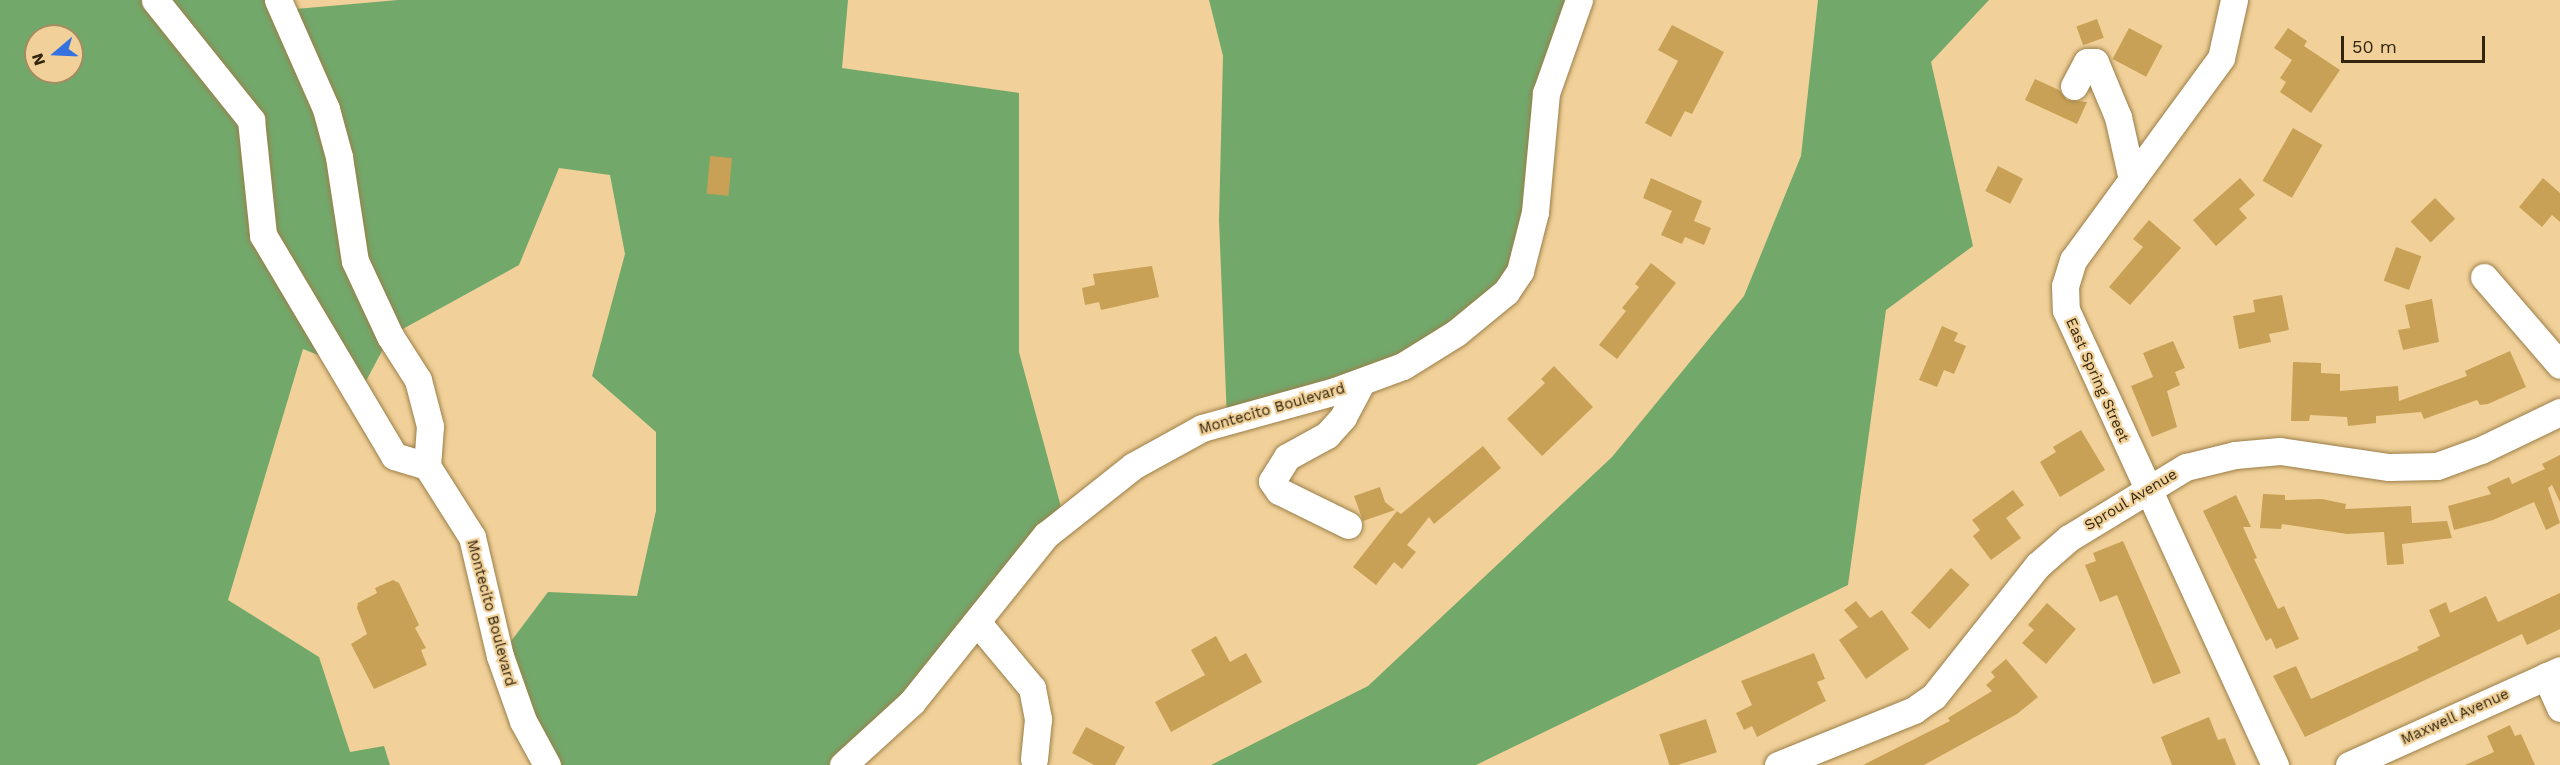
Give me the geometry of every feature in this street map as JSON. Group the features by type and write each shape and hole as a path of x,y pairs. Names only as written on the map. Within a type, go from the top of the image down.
{"street":[{"path":"155,0 251,120 263,236 394,456 427,466 430,426 418,380 390,336 355,261 339,157 326,109 278,0"},
{"name":"Montecito Boulevard","path":"843,765 892,724 1046,536 1132,466 1202,428 1362,382 1403,366 1456,333 1506,292 1520,271 1535,212 1546,93 1579,0"},
{"name":"East Spring Street","path":"2232,6 2221,58 2073,260 2065,286 2066,310 2146,491 2274,765"},
{"path":"2074,86 2087,62 2095,62 2113,100 2132,179"},
{"path":"2484,277 2560,365"},
{"path":"1348,525 1279,491 1272,481 1287,457 1335,426 1362,382"},
{"name":"Sproul Avenue","path":"1778,765 1914,710 1934,696 2038,565 2069,538 2186,467 2235,455 2280,451 2389,467 2437,465 2481,450 2560,412"},
{"name":"Montecito Boulevard","path":"427,466 472,537 504,667 524,721 547,765"},
{"path":"977,622 1032,688 1038,719 1034,759"},
{"path":"2553,673 2560,708"},
{"name":"Maxwell Avenue","path":"2349,765 2553,673"},
{"path":"871,765 888,744 892,724"}],"green space":[{"path":"0,0 278,0 284,10 398,0 848,0 842,68 1019,93 1019,352 1064,518 843,765 547,765 500,656 548,592 637,596 656,511 656,432 592,376 625,254 610,175 559,168 519,265 390,336 359,394 343,365 303,349 228,600 319,657 350,752 384,746 390,765 0,765"},
{"path":"1209,0 1579,0 1546,93 1528,253 1456,333 1227,420 1219,220 1223,56"},
{"path":"1818,0 1989,0 1931,62 1973,246 1886,310 1848,585 1476,765 1211,765 1368,686 1612,457 1744,296 1801,156"}],"building":[{"path":"2097,19 2104,38 2083,45 2076,27"},
{"path":"1672,25 1724,52 1692,114 1685,111 1671,137 1645,123 1678,61 1658,50"},
{"path":"2129,28 2163,46 2146,77 2113,59"},
{"path":"2288,28 2307,41 2304,46 2340,70 2311,113 2280,92 2286,82 2280,78 2292,60 2274,48"},
{"path":"2035,79 2059,90 2067,100 2087,102 2077,124 2025,100"},
{"path":"2293,128 2322,145 2292,198 2262,181"},
{"path":"710,156 732,158 729,196 707,194"},
{"path":"1998,166 2023,179 2010,204 1985,191"},
{"path":"1651,178 1702,201 1694,221 1711,228 1704,245 1685,237 1682,244 1661,235 1672,211 1643,198"},
{"path":"2240,178 2255,195 2239,209 2247,218 2216,246 2193,220"},
{"path":"2543,178 2560,193 2560,222 2552,215 2542,227 2519,207"},
{"path":"2435,198 2455,219 2431,242 2411,222"},
{"path":"2149,220 2181,248 2130,305 2109,287 2143,247 2133,239"},
{"path":"2396,247 2421,256 2409,290 2384,281"},
{"path":"1651,263 1676,283 1617,359 1599,345 1626,311 1622,308 1639,287 1635,284"},
{"path":"1152,266 1159,297 1101,310 1099,302 1085,305 1082,288 1095,285 1093,274"},
{"path":"2282,295 2289,330 2269,334 2271,342 2239,349 2233,316 2255,312 2253,300"},
{"path":"2432,299 2439,342 2403,350 2398,330 2410,328 2405,305"},
{"path":"1942,326 1958,333 1954,341 1966,346 1954,374 1944,370 1937,387 1919,380"},
{"path":"2173,341 2185,368 2175,372 2180,385 2167,391 2177,427 2152,437 2131,386 2153,377 2143,353"},
{"path":"2510,351 2526,387 2488,404 2480,405 2477,400 2424,419 2421,412 2376,416 2376,423 2348,426 2347,417 2310,415 2309,421 2291,421 2293,362 2321,363 2321,373 2340,374 2340,391 2398,386 2399,401 2467,376 2465,371"},
{"path":"1554,366 1593,407 1542,456 1507,419 1545,383 1541,379"},
{"path":"2081,430 2105,470 2060,497 2040,462 2056,452 2053,447"},
{"path":"1483,446 1501,468 1434,524 1429,517 1407,545 1416,552 1402,569 1394,562 1376,585 1353,567 1397,511 1401,514"},
{"path":"2560,455 2560,502 2552,485 2548,488 2560,523 2546,530 2534,502 2493,520 2454,530 2448,506 2491,494 2487,487 2509,477 2512,484 2545,469 2542,464"},
{"path":"1380,487 1385,502 1395,510 1363,521 1354,496"},
{"path":"2013,490 2024,505 2006,518 2021,538 1991,560 1973,536 1980,530 1972,520"},
{"path":"2263,494 2285,495 2285,500 2322,499 2346,504 2345,509 2411,506 2412,523 2447,521 2452,538 2402,544 2404,564 2387,565 2384,532 2347,534 2282,524 2281,529 2260,528"},
{"path":"2236,495 2251,527 2243,527 2257,558 2254,559 2278,609 2284,606 2299,639 2276,649 2271,638 2266,641 2203,511"},
{"path":"2123,541 2181,673 2153,684 2117,595 2100,602 2085,565 2096,561 2093,553"},
{"path":"1951,568 1970,585 1929,629 1911,613"},
{"path":"393,580 399,583 419,625 415,628 426,648 421,650 427,665 374,689 351,644 367,634 357,608 358,603 377,593 375,588"},
{"path":"2560,593 2560,629 2527,645 2522,634 2305,737 2273,676 2296,666 2311,699 2419,650 2417,647 2440,636 2429,610 2446,602 2450,613 2486,596 2498,622"},
{"path":"1856,601 1870,618 1882,610 1909,649 1866,679 1839,640 1858,627 1844,610"},
{"path":"2047,603 2076,629 2046,664 2022,643 2034,630 2028,625"},
{"path":"1216,636 1230,662 1246,653 1262,682 1171,732 1155,702 1205,675 1191,650"},
{"path":"1814,653 1825,679 1817,682 1826,701 1757,737 1752,726 1744,730 1736,713 1752,705 1741,681"},
{"path":"2006,659 2038,697 2017,714 1924,765 1863,765 1950,721 1948,718 1992,691 1986,685 1995,677 1991,672"},
{"path":"2209,717 2218,740 2225,738 2236,765 2172,765 2161,737"},
{"path":"1706,719 1717,752 1678,765 1669,765 1659,734"},
{"path":"2510,725 2515,736 2521,734 2535,765 2465,765 2494,752 2487,736"},
{"path":"1086,727 1125,747 1115,765 1094,765 1072,753"}]}
